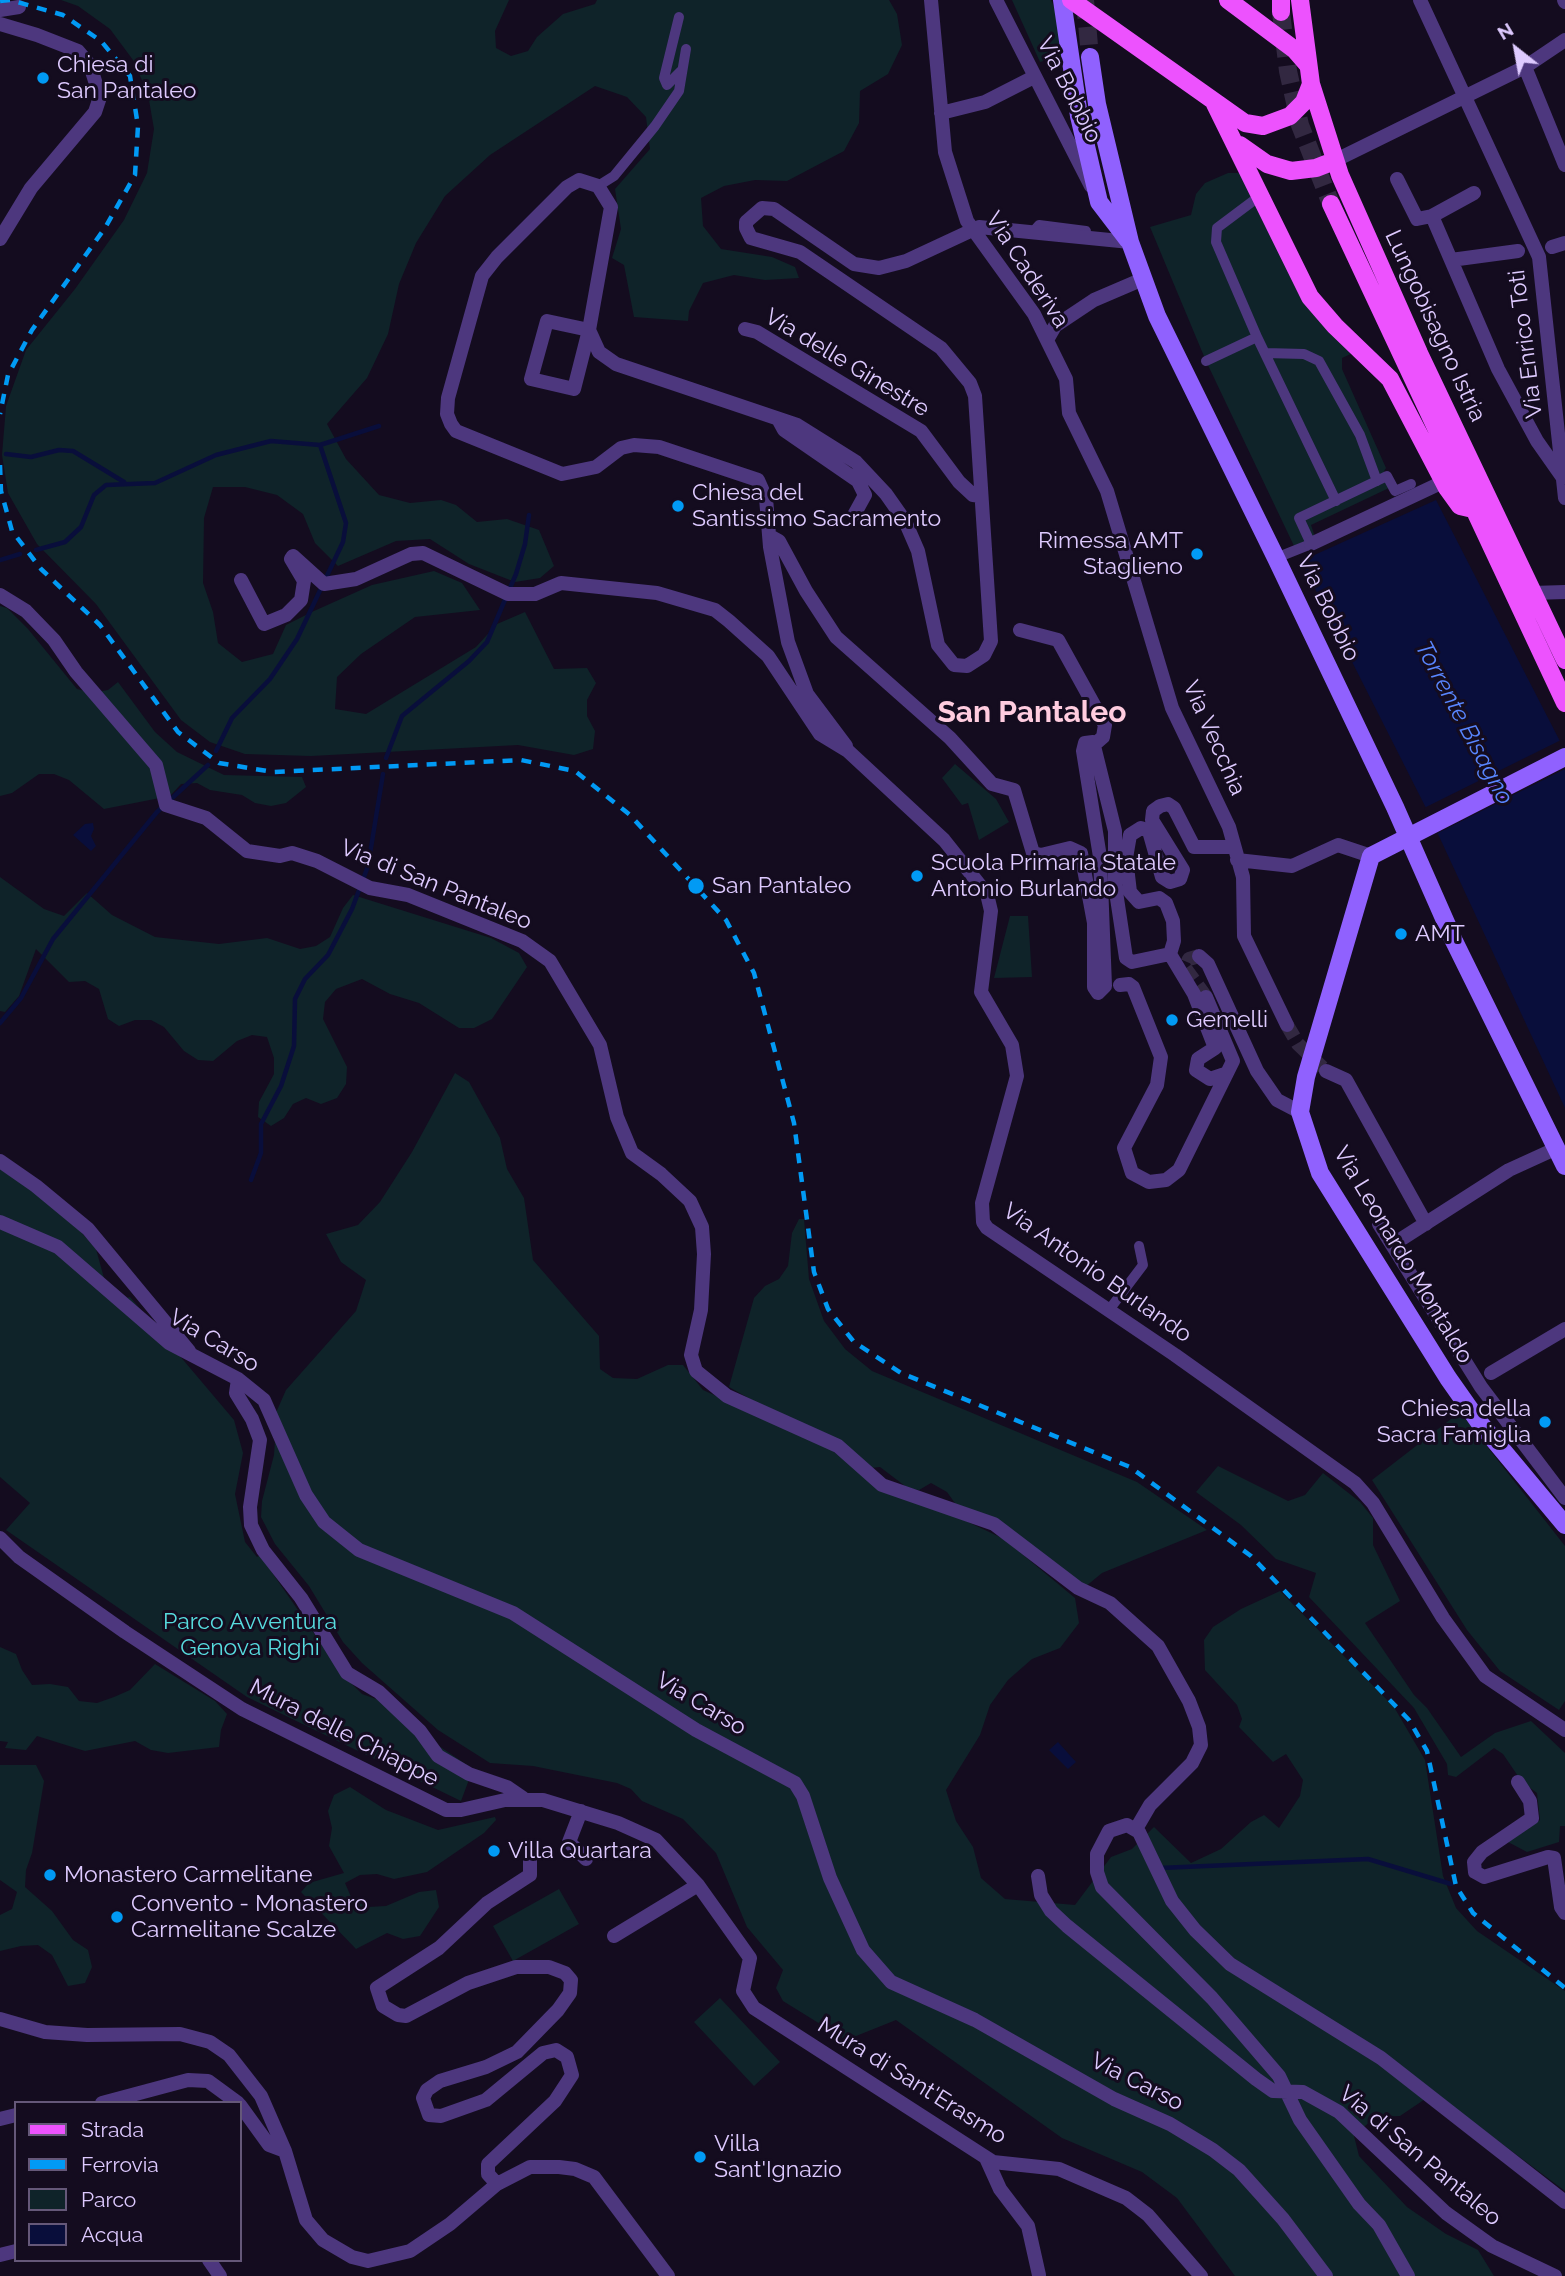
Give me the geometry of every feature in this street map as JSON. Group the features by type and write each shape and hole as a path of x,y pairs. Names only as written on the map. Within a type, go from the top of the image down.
{"main road":[{"path":"1062,0 1079,116 1100,202 1111,221 1130,242"},
{"path":"1071,0 1215,104 1245,122 1273,124 1298,110 1311,84"},
{"path":"1084,0 1101,21"},
{"path":"1228,0 1295,50 1308,65"},
{"name":"Lungobisagno Istria","path":"1300,0 1311,84 1334,161 1419,353 1565,660"},
{"name":"Via Bobbio","path":"1090,57 1097,104 1130,242 1178,360 1276,558 1408,836 1454,941 1565,1167"},
{"path":"1215,104 1310,297 1335,327 1390,379 1443,482 1460,506 1473,509 1565,704"},
{"path":"1235,140 1255,158 1280,169 1305,171 1334,161"},
{"name":"Lungobisagno Istria","path":"1331,204 1473,509"},
{"path":"1371,856 1565,757"},
{"name":"Via Leonardo Montaldo","path":"1371,856 1306,1077 1300,1112 1320,1173 1448,1378 1479,1422 1565,1525"}],"street":[{"name":"Via Caderiva","path":"931,0 945,152 972,229 1034,314 1066,379 1069,412 1107,491 1139,593"},
{"name":"Via Bobbio","path":"996,0 1100,202"},
{"name":"Via Enrico Toti","path":"1420,0 1539,257 1565,498"},
{"path":"0,10 19,7"},
{"path":"679,17 664,78 667,85 681,71"},
{"path":"0,24 37,34 78,51 90,65 100,97 94,112 31,188 0,239"},
{"path":"1334,161 1525,67 1565,40"},
{"path":"598,186 614,176 655,126 679,91 686,49"},
{"path":"1525,67 1565,165"},
{"path":"942,113 985,102 1034,77"},
{"path":"1397,179 1417,219 1432,216 1474,193"},
{"path":"589,330 547,321 531,379 574,389 589,330 611,214 608,200 598,186 585,180 574,182 497,257 482,276 448,398 448,419 456,431 562,474 596,467 621,449 634,445 659,447 753,476 765,492 788,642 801,680 813,706 841,738 848,751"},
{"path":"1257,198 1217,229 1214,236 1257,337 1336,501"},
{"path":"589,330 599,352 625,368 813,433 856,461 896,507 918,551 935,636 948,660 967,667 980,659 991,641 975,396 957,364 931,341 800,252 751,238 746,228 750,215 755,211 774,209 854,264 879,268 906,261 972,229 1130,242"},
{"path":"1432,216 1498,369 1537,441 1563,479"},
{"path":"1032,233 1039,225 1086,231"},
{"path":"1451,260 1518,251"},
{"path":"1047,340 1055,326 1084,307 1143,278"},
{"name":"Via delle Ginestre","path":"745,329 757,332 922,431 959,482 973,495 981,496"},
{"path":"1206,361 1257,337"},
{"path":"1265,353 1304,354 1320,360 1360,435 1377,481"},
{"path":"778,419 784,430 858,481 865,495 854,515"},
{"path":"1311,544 1299,518 1387,476 1395,491 1411,484"},
{"path":"1276,558 1443,482"},
{"path":"770,536 779,541 806,591 836,637 950,738 992,785 1010,788 1015,792 1035,855 1070,849 1082,853 1094,923 1094,987 1097,992 1102,992 1105,986 1105,945 1100,857 1083,751 1087,742 1095,744"},
{"name":"Via Antonio Burlando","path":"241,580 264,624 286,615 301,600 304,581 291,559 293,556 324,584 356,579 411,554 423,552 508,594 535,594 561,583 657,593 715,610 768,656 820,734 848,751 944,840 987,894 991,911 981,992 1012,1045 1017,1076 985,1186 983,1222 996,1236 1109,1310 1363,1491 1449,1628 1485,1676 1565,1730"},
{"path":"1532,593 1565,592"},
{"name":"Via Vecchia","path":"1139,593 1172,708 1229,827 1245,899 1244,936 1287,1025"},
{"name":"Via di San Pantaleo","path":"0,595 26,611 54,640 76,672 156,765 166,805 206,818 247,851 280,856 292,853 317,861 370,888 408,895 522,941 550,961 579,1004 600,1045 617,1117 632,1153 662,1174 690,1201 702,1227 704,1254 701,1310 691,1355 696,1371 727,1396 838,1446 882,1485 994,1524 1078,1588 1110,1603 1158,1646 1189,1701 1199,1727 1201,1745 1192,1763 1150,1805 1136,1829"},
{"path":"1020,631 1058,640 1105,725 1103,737 1095,744 1095,754 1115,831 1115,885 1126,958 1132,962 1170,954"},
{"path":"1225,1074 1210,1079 1196,1070 1198,1059 1215,1048 1194,994 1170,954 1174,941 1170,910 1161,898 1137,902 1129,888 1126,858 1130,835 1141,828 1149,831 1163,877 1170,882 1180,879 1183,870 1152,820 1153,811 1168,804 1174,808 1194,847 1236,853 1292,866 1338,845 1371,856"},
{"path":"1199,956 1208,964 1257,1072 1277,1100 1300,1112"},
{"path":"1120,985 1129,984 1133,987 1161,1057 1157,1085 1124,1148 1124,1156 1132,1173 1149,1182 1172,1177 1193,1145 1233,1057 1206,997"},
{"path":"1326,1071 1346,1080 1426,1224"},
{"path":"1392,1245 1509,1170 1555,1149"},
{"path":"0,1161 36,1186 88,1229 189,1351"},
{"name":"Via Carso","path":"0,1222 58,1247 169,1343 189,1351 238,1379 264,1400 306,1495 324,1522 359,1550 513,1612 696,1730 795,1783 803,1796 830,1878 863,1950 891,1982 975,2020 1114,2099 1170,2124 1213,2150 1239,2169 1326,2276"},
{"path":"1378,1224 1480,1387 1565,1498"},
{"path":"1109,1310 1143,1265 1139,1246"},
{"path":"1491,1373 1565,1329"},
{"path":"238,1379 236,1393 252,1419 260,1440 250,1507 251,1525 263,1550 301,1598 347,1673 379,1692 420,1731 438,1756 470,1774 507,1787 523,1798"},
{"name":"Mura delle Chiappe","path":"0,1538 19,1556 125,1632 243,1709 446,1810 461,1811 523,1798"},
{"path":"1518,1782 1530,1801 1532,1818 1482,1852 1474,1868 1484,1877 1548,1857 1554,1858 1561,1907 1565,1913"},
{"name":"Mura di Sant'Erasmo","path":"523,1798 543,1800 629,1826 656,1840 698,1885 750,1958 751,1968 743,1980 743,1991 754,2008 986,2158 1006,2166 1059,2169 1126,2198 1148,2215 1201,2276"},
{"path":"581,1811 569,1842 586,1859"},
{"path":"1408,2276 1379,2225 1359,2204 1300,2120 1279,2076 1212,1998 1102,1887 1096,1865 1102,1839 1116,1827 1127,1825 1136,1829 1172,1901 1195,1930 1230,1964 1381,2058 1565,2202"},
{"path":"497,2184 488,2175 488,2164 555,2101 572,2075 573,2069 566,2057 556,2050 543,2053 486,2100 441,2116 429,2115 423,2098 427,2090 440,2081 486,2067 517,2052 558,2010 570,1993 571,1980 565,1973 549,1967 516,1966 468,1983 406,2016 383,2007 377,1988 439,1948 486,1903 530,1875 530,1851"},
{"path":"1038,1876 1041,1895 1051,1911 1067,1926 1256,2080 1273,2091 1289,2094"},
{"path":"614,1936 698,1885"},
{"path":"0,2019 45,2032 87,2035 180,2034 210,2042 229,2054 261,2096 285,2151 306,2220 334,2249 368,2260 410,2251 450,2224 497,2184 530,2167 575,2169 594,2177 668,2276"},
{"path":"109,2101 188,2080 208,2081 235,2101"},
{"name":"Via di San Pantaleo","path":"1289,2094 1303,2092 1339,2112 1446,2213 1492,2246 1555,2276"},
{"path":"242,2108 269,2145 285,2151"},
{"path":"986,2158 1000,2189 1031,2232 1039,2275"}],"green space":[{"path":"61,0 509,0 495,31 496,48 511,56 528,51 537,37 563,14 595,4 597,0 889,0 897,14 902,45 888,74 860,91 859,123 844,151 787,181 755,180 724,186 701,198 703,226 721,249 772,257 795,267 799,278 765,280 734,275 703,283 689,311 688,321 634,317 624,265 612,258 621,229 615,189 650,149 646,117 627,97 595,86 490,155 445,196 416,243 399,284 388,334 367,378 327,424 346,459 379,495 410,503 441,500 456,505 477,522 507,519 539,530 554,566 540,578 515,582 469,564 430,539 396,541 338,566 315,543 303,514 277,495 245,487 213,487 204,518 203,583 213,612 218,643 242,662 273,654 286,625 314,611 372,585 434,571 462,583 480,610 415,617 361,654 337,677 335,709 366,714 476,647 497,624 525,612 554,669 587,668 596,683 587,700 587,716 595,731 593,749 574,755 518,745 311,756 245,754 210,742 181,720 96,604 37,544 8,493 2,455 6,406 26,350 75,289 124,220 147,173 154,129 148,94 133,60 110,29 78,6"},
{"path":"1012,0 1051,0 1060,21 1065,55 1040,62"},
{"path":"1228,173 1245,173 1257,198 1355,352 1342,358 1342,369 1386,468 1384,471 1389,488 1311,525 1316,540 1295,548 1206,361 1150,227 1191,215 1196,194 1205,183"},
{"path":"0,606 7,608 28,629 77,689 92,693 108,690 118,682 155,732 177,752 224,775 302,777 306,787 286,803 271,806 255,803 242,795 210,790 197,783 181,784 170,796 104,809 69,780 54,774 39,774 12,793 0,796"},
{"path":"955,764 996,799 1009,822 979,840 968,803 962,805 942,778"},
{"path":"0,877 44,909 64,916 87,893 112,915 155,937 219,944 267,938 300,949 316,946 330,937 343,908 353,895 491,938 519,953 527,967 492,1019 474,1028 459,1028 419,1003 390,994 362,979 336,989 325,1002 323,1019 347,1067 346,1084 337,1098 321,1104 306,1098 293,1104 284,1118 271,1126 258,1117 259,1102 274,1074 274,1058 267,1037 252,1035 237,1041 213,1061 198,1060 184,1051 164,1027 151,1020 135,1020 119,1026 108,1019 99,989 85,981 69,982 36,949 19,996 5,1012 0,1011"},
{"path":"1010,916 1028,916 1032,977 994,978"},
{"path":"455,1073 469,1082 500,1138 507,1169 524,1198 533,1260 599,1336 600,1369 613,1378 637,1379 668,1365 683,1365 703,1390 825,1445 858,1470 1004,1539 1075,1598 1079,1623 1060,1648 1032,1659 1008,1680 990,1705 980,1735 946,1790 956,1821 973,1847 981,1878 1005,1899 1075,1905 1111,1857 1132,1849 1154,1827 1191,1863 1221,1849 1251,1822 1264,1815 1279,1828 1300,1796 1303,1780 1286,1754 1273,1762 1239,1727 1242,1719 1237,1705 1205,1670 1204,1640 1213,1627 1241,1609 1280,1591 1394,1707 1425,1760 1443,1876 1456,1908 1477,1931 1565,1991 1565,2191 1434,2093 1400,2116 1375,2117 1354,2136 1359,2156 1407,2207 1446,2234 1478,2250 1494,2276 1235,2276 1177,2198 1142,2172 1062,2138 896,2020 846,2040 783,2001 776,1988 783,1970 747,1927 716,1853 683,1819 642,1801 631,1789 617,1783 533,1766 490,1763 438,1730 362,1663 343,1642 309,1586 275,1544 261,1517 262,1501 274,1455 275,1440 271,1424 286,1390 356,1311 366,1280 341,1262 326,1234 358,1225 380,1202 412,1152"},
{"name":"Parco Avventura Genova Righi","path":"0,1169 34,1191 74,1224 96,1249 104,1278 122,1299 130,1297 234,1420 243,1453 235,1494 245,1542 257,1557 260,1555 342,1674 362,1694 379,1700 405,1723 473,1769 461,1801 247,1697 6,1530 30,1503 0,1477"},
{"path":"799,1219 804,1219 809,1279 824,1321 845,1349 872,1371 1137,1482 1207,1530 1102,1573 1085,1587 957,1506 947,1492 931,1483 919,1490 909,1489 880,1467 871,1468 729,1387 754,1298 765,1286 779,1279 788,1266 792,1233"},
{"path":"1460,1412 1565,1546 1565,1701 1559,1710 1500,1671 1467,1630 1372,1480"},
{"path":"1218,1466 1288,1501 1305,1495 1323,1473 1360,1502 1373,1518 1373,1545 1400,1601 1365,1623 1461,1757 1495,1733 1531,1721 1565,1753 1565,1826 1560,1826 1559,1842 1527,1852 1508,1842 1540,1820 1537,1793 1522,1782 1503,1754 1494,1748 1456,1777 1448,1775 1447,1764 1414,1708 1309,1597 1316,1573 1276,1559 1241,1525 1196,1492"},
{"path":"0,1647 16,1654 32,1685 68,1687 79,1701 97,1703 130,1690 155,1664 215,1701 227,1714 219,1747 168,1753 151,1750 135,1741 85,1751 37,1736 26,1750 5,1748 8,1742 0,1741"},
{"path":"0,1765 36,1765 44,1781 25,1887 52,1911 73,1940 88,1950 92,1967 85,1983 68,1986 52,1955 38,1945 0,1951 0,1915 12,1909 17,1892 0,1880"},
{"path":"350,1787 386,1810 438,1830 495,1817 496,1820 484,1833 427,1872 394,1879 377,1874 360,1875 345,1883 352,1899 368,1907 386,1906 419,1892 436,1890 439,1907 420,1936 403,1939 387,1933 356,1949 301,1892 309,1883 344,1873 329,1846 332,1828 328,1811 334,1795"},
{"path":"559,1889 579,1924 513,1961 493,1926"},
{"path":"720,1998 780,2062 754,2086 694,2022"}],"water":[{"name":"Torrente Bisagno","path":"1436,500 1565,751 1565,1108 1425,806 1301,561"},
{"path":"93,823 91,836 96,846 91,851 73,835 85,824"},
{"path":"1058,1742 1076,1762 1068,1769 1049,1750"}],"pier":[{"path":"1563,739 1565,769 1436,834 1424,808"}],"waterway":[{"path":"36,550 65,542 81,527 94,495 106,485 155,483 216,455 271,441 320,445 379,426"},
{"path":"216,751 232,718 270,679 297,639 343,542 346,523 320,445"},
{"path":"6,454 31,457 59,450 73,451 124,482"},
{"path":"386,758 402,716 469,661 487,642 516,574 525,544 529,515"},
{"path":"0,560 20,554"},
{"path":"0,1023 21,998 53,939 157,812 208,765"},
{"path":"251,1180 261,1153 261,1124 281,1086 294,1046 295,999 305,979 328,955 352,909 368,866 383,774"},
{"path":"1160,1868 1368,1859 1451,1884"}],"tunnel":[{"path":"1085,0 1090,57"},
{"path":"1281,12 1288,71 1300,125 1331,204"},
{"path":"1199,956 1189,959 1185,968 1206,997"},
{"path":"1287,1025 1298,1044 1326,1071"}],"railway":[{"path":"0,1 10,0 63,15 101,41 130,76 138,126 135,175 105,228 32,330 8,375 0,414"},
{"path":"0,465 1,491 12,531 41,569 100,625 178,732 219,763 273,772 521,760 575,771 630,815 726,920 754,973 794,1123 814,1272 828,1309 854,1342 901,1373 1130,1467 1251,1556 1409,1720 1427,1751 1456,1886 1473,1913 1565,1988"}],"place":[{"name":"Chiesa di San Pantaleo","path":"43,78"},
{"name":"Chiesa del Santissimo Sacramento","path":"678,506"},
{"name":"Rimessa AMT Staglieno","path":"1197,554"},
{"name":"Scuola Primaria Statale Antonio Burlando","path":"917,876"},
{"name":"San Pantaleo","path":"696,886"},
{"name":"AMT","path":"1401,934"},
{"name":"Gemelli","path":"1172,1020"},
{"name":"Chiesa della Sacra Famiglia","path":"1545,1422"},
{"name":"Villa Quartara","path":"494,1851"},
{"name":"Monastero Carmelitane","path":"50,1875"},
{"name":"Convento - Monastero Carmelitane Scalze","path":"117,1917"},
{"name":"Villa Sant'Ignazio","path":"700,2157"}],"district":[{"name":"San Pantaleo","path":"1032,713"}]}
